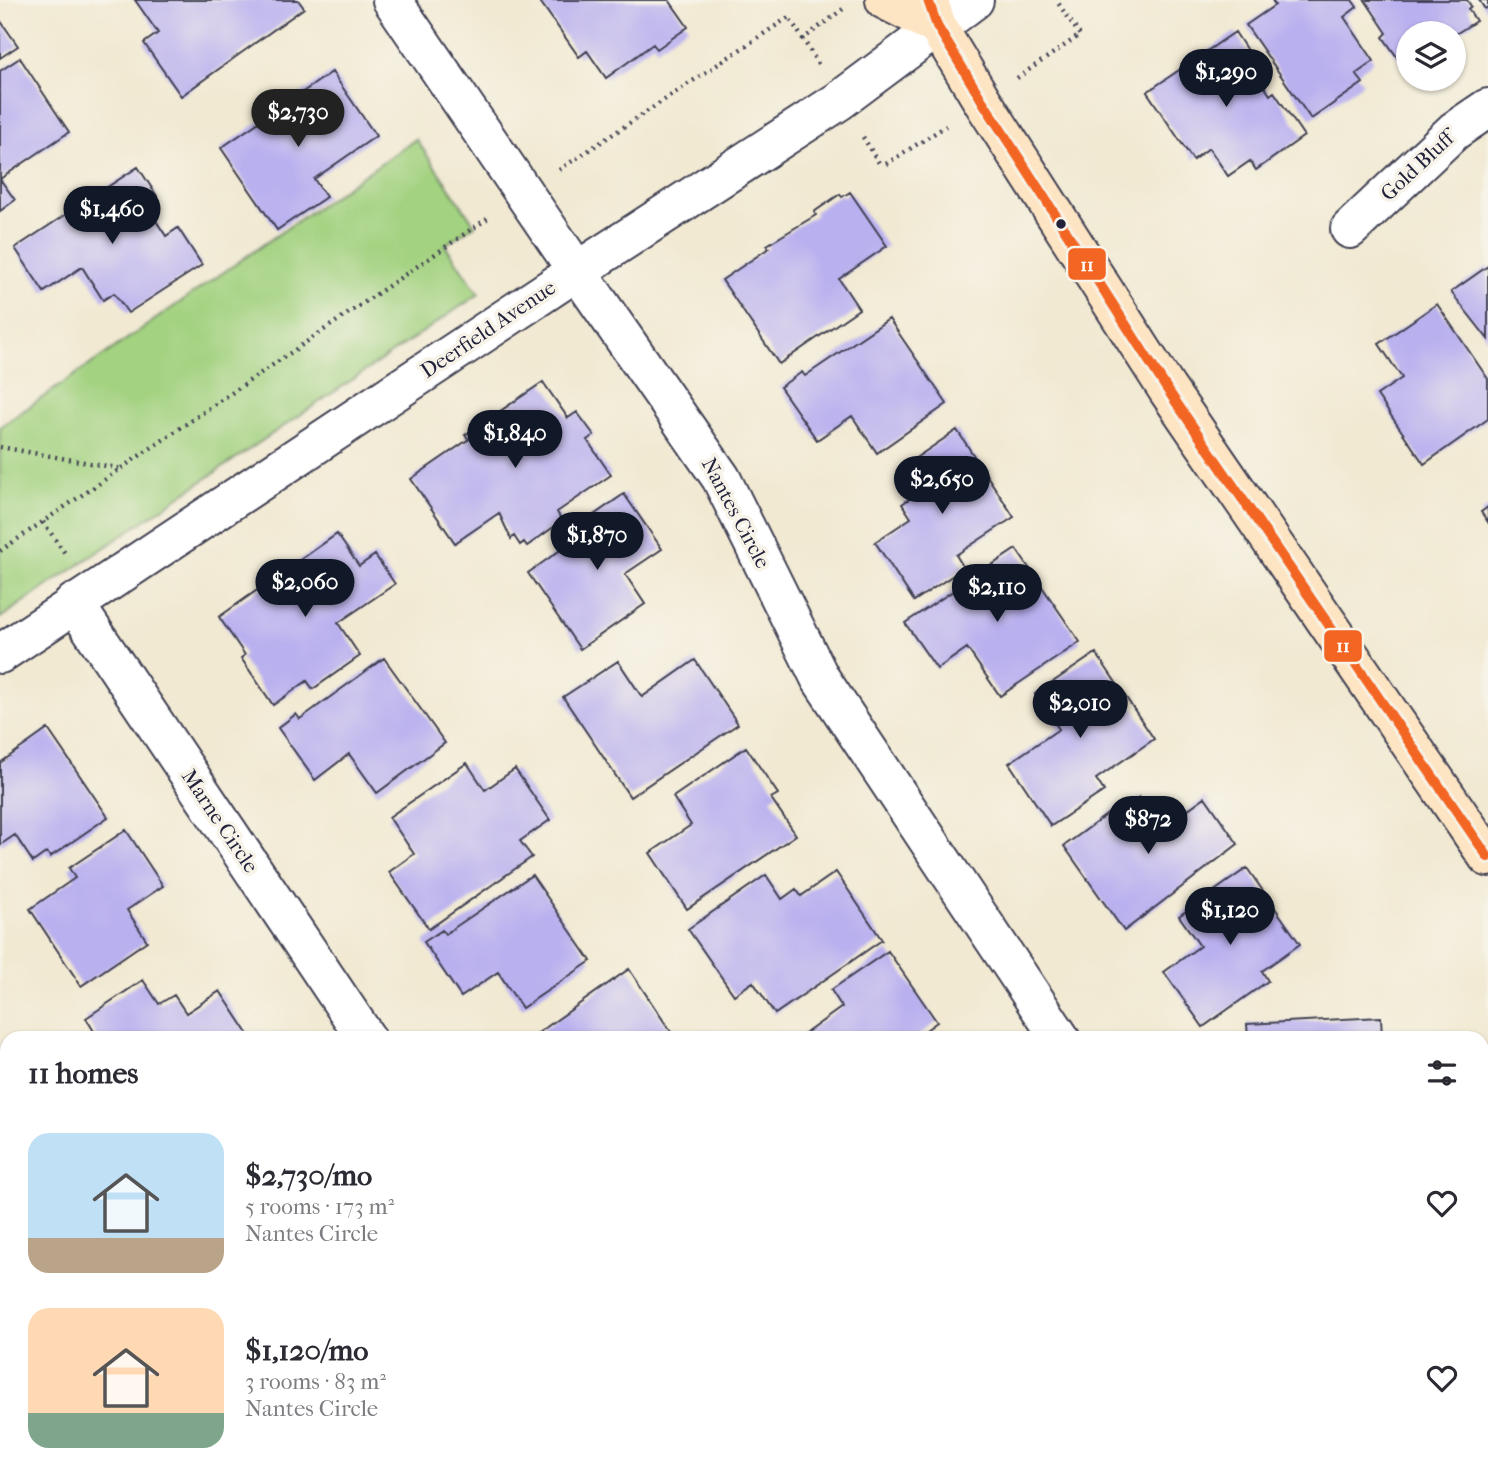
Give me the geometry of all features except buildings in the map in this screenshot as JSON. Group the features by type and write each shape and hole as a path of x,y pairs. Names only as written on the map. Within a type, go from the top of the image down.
{"main road":[{"path":"886,0 932,13 1167,389 1488,857"}],"street":[{"name":"Nantes Circle","path":"392,0 721,478 820,678 1055,1031"},
{"name":"Deerfield Avenue","path":"0,654 576,271 839,101 932,13 974,0"},
{"name":"Gold Bluff","path":"1350,229 1454,131 1488,108"},
{"name":"Marne Circle","path":"74,603 361,1031"}],"path":[{"path":"0,551 524,193 789,16 803,39"},
{"path":"0,447 123,469"}],"green space":[{"path":"416,139 475,225 445,245 479,294 0,618 0,427"}],"transit line":[{"name":"11","path":"928,0 937,26 983,102 1167,389 1488,857"}]}
